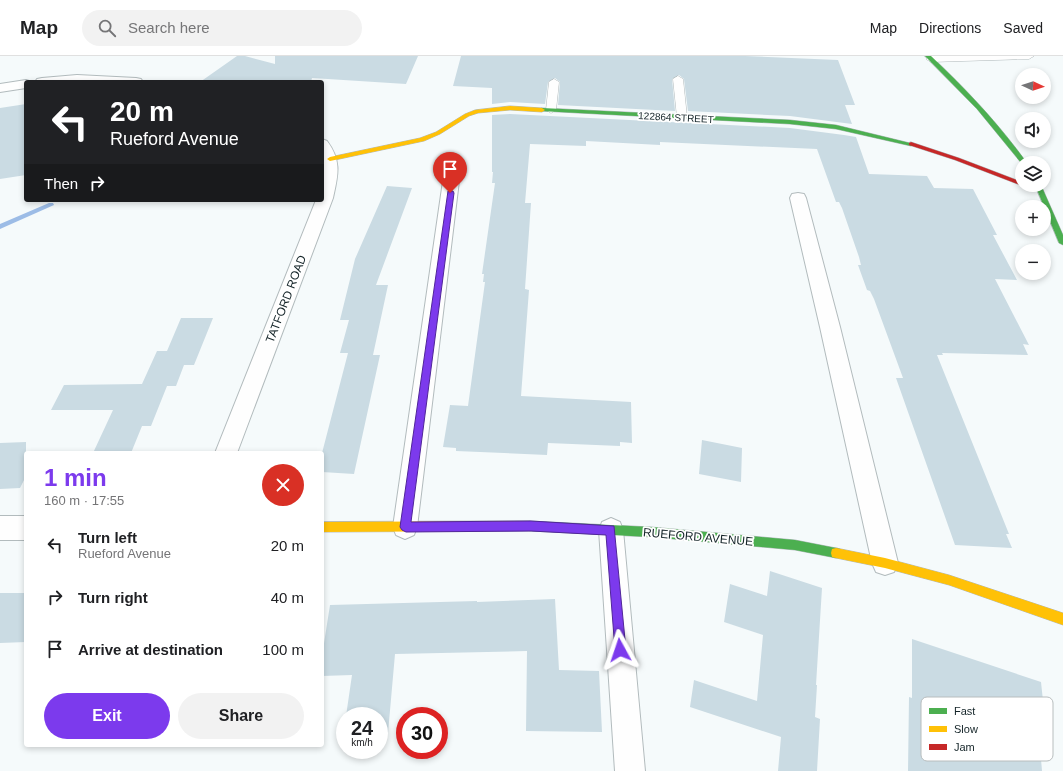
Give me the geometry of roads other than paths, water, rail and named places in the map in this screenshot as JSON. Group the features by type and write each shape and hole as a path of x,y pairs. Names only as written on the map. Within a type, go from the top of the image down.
{"street":[{"path":"929,57 973,99 1007,139 1019,156"},
{"path":"66,80 97,80"},
{"path":"0,88 24,84"},
{"name":"122864 STREET","path":"326,152 422,140 438,133 467,115 477,111 510,108 790,122 836,127 901,141 957,159 1015,182"},
{"name":"TATFORD ROAD","path":"324,201 330,178 326,152"},
{"path":"406,527 451,181"},
{"path":"1042,192 1063,243"},
{"path":"798,198 830,327 885,563"},
{"name":"TATFORD ROAD","path":"227,451 323,202"},
{"name":"RUEFORD AVENUE","path":"324,527 531,526 651,532 795,545 885,563 949,580 1063,619"},
{"path":"0,528 24,528"},
{"path":"611,530 630,771"}],"lane":[{"path":"929,57 1029,56"},
{"path":"678,79 682,117"},
{"path":"552,110 554,82"}],"waterway":[{"path":"0,227 51,205"}]}
